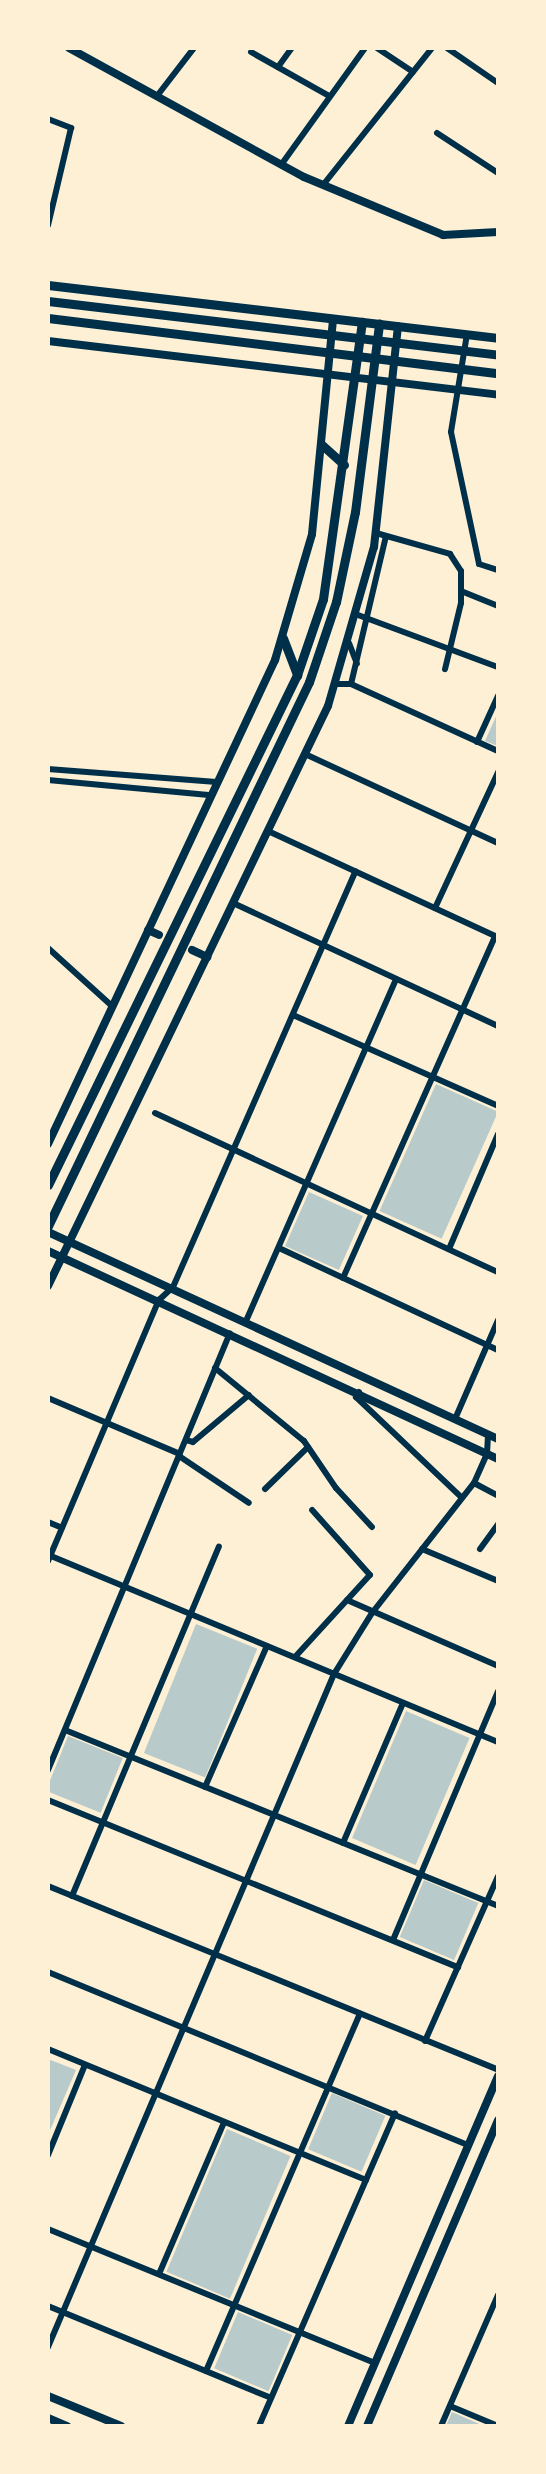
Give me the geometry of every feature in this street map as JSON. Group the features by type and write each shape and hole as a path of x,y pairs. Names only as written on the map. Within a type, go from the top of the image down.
{"highway":[{"path":"48,285 498,338"},
{"path":"48,301 498,355"},
{"path":"48,318 498,373"},
{"path":"48,1185 297,675 323,599 344,465 362,322"},
{"path":"48,1226 309,682 336,602 350,534 379,324"},
{"path":"321,444 344,465"},
{"path":"283,638 297,675"}],"street":[{"path":"69,48 281,165 323,185 443,235 498,232"},
{"path":"157,96 194,48"},
{"path":"278,68 292,48"},
{"path":"281,165 365,48"},
{"path":"377,48 413,72"},
{"path":"323,185 432,48"},
{"path":"447,48 498,83"},
{"path":"250,52 329,96"},
{"path":"48,119 71,128 48,225"},
{"path":"437,133 498,173"},
{"path":"48,1144 283,638 312,534 333,319"},
{"path":"48,1286 268,831 335,684 358,615 376,533 398,326"},
{"path":"467,334 462,369 455,390 451,432 479,564 498,570"},
{"path":"48,341 498,395"},
{"path":"376,533 450,554 461,571 461,591 445,669"},
{"path":"351,684 369,623 386,536"},
{"path":"461,591 498,606"},
{"path":"358,615 369,623 451,645 498,667"},
{"path":"349,643 357,664"},
{"path":"335,684 351,684 498,751"},
{"path":"477,742 498,696"},
{"path":"304,754 498,843"},
{"path":"48,770 217,782"},
{"path":"435,908 498,772"},
{"path":"48,780 211,795"},
{"path":"268,831 496,937 343,1278"},
{"path":"356,872 173,1287 159,1300 49,1558 126,1587 498,1742"},
{"path":"233,903 498,1026"},
{"path":"148,930 159,935"},
{"path":"48,948 112,1006"},
{"path":"192,950 207,957"},
{"path":"246,1321 396,980"},
{"path":"293,1015 498,1106"},
{"path":"155,1113 498,1272"},
{"path":"448,1249 498,1134"},
{"path":"48,1232 173,1287 498,1439"},
{"path":"279,1248 498,1350"},
{"path":"48,1251 360,1392 498,1459"},
{"path":"455,1419 498,1320"},
{"path":"48,1770 126,1587 230,1332"},
{"path":"215,1368 308,1447 372,1527"},
{"path":"360,1392 356,1398 462,1498"},
{"path":"186,1440 193,1442 249,1395"},
{"path":"48,1398 180,1455 249,1503"},
{"path":"48,2347 334,1674 372,1612 474,1483 487,1454 488,1434"},
{"path":"265,1489 308,1447"},
{"path":"474,1483 498,1496"},
{"path":"295,1657 370,1575 312,1510"},
{"path":"48,1522 62,1528"},
{"path":"480,1549 498,1524"},
{"path":"491,1534 498,1537"},
{"path":"72,1896 219,1548"},
{"path":"422,1549 498,1581"},
{"path":"347,1600 498,1666"},
{"path":"205,1787 267,1646"},
{"path":"393,1940 498,1691"},
{"path":"343,1843 404,1703"},
{"path":"65,1730 498,1906"},
{"path":"48,1800 458,1967"},
{"path":"426,2040 498,1876"},
{"path":"48,1886 498,2070"},
{"path":"48,1972 468,2145"},
{"path":"206,2371 360,2014"},
{"path":"48,2049 366,2180"},
{"path":"48,2155 86,2065"},
{"path":"348,2426 498,2076"},
{"path":"259,2426 395,2113"},
{"path":"367,2426 498,2120"},
{"path":"159,2274 224,2122"},
{"path":"48,2229 374,2363"},
{"path":"441,2426 498,2295"},
{"path":"48,2306 271,2398"},
{"path":"48,2396 121,2426"},
{"path":"450,2406 498,2426"},
{"path":"48,2418 67,2426"}],"shaded area":[{"path":"498,712 498,746 485,741"},
{"path":"436,1084 498,1112 442,1239 379,1211"},
{"path":"309,1192 363,1216 339,1270 285,1246"},
{"path":"196,1624 257,1649 205,1778 144,1753"},
{"path":"406,1711 470,1738 416,1865 352,1838"},
{"path":"68,1736 123,1758 101,1813 48,1792 48,1786"},
{"path":"424,1880 478,1903 454,1960 400,1937"},
{"path":"48,2059 76,2070 48,2135"},
{"path":"332,2093 385,2116 362,2172 308,2149"},
{"path":"227,2129 291,2156 230,2299 166,2272"},
{"path":"238,2312 292,2335 268,2391 214,2368"},
{"path":"452,2412 484,2426 446,2426"}]}
